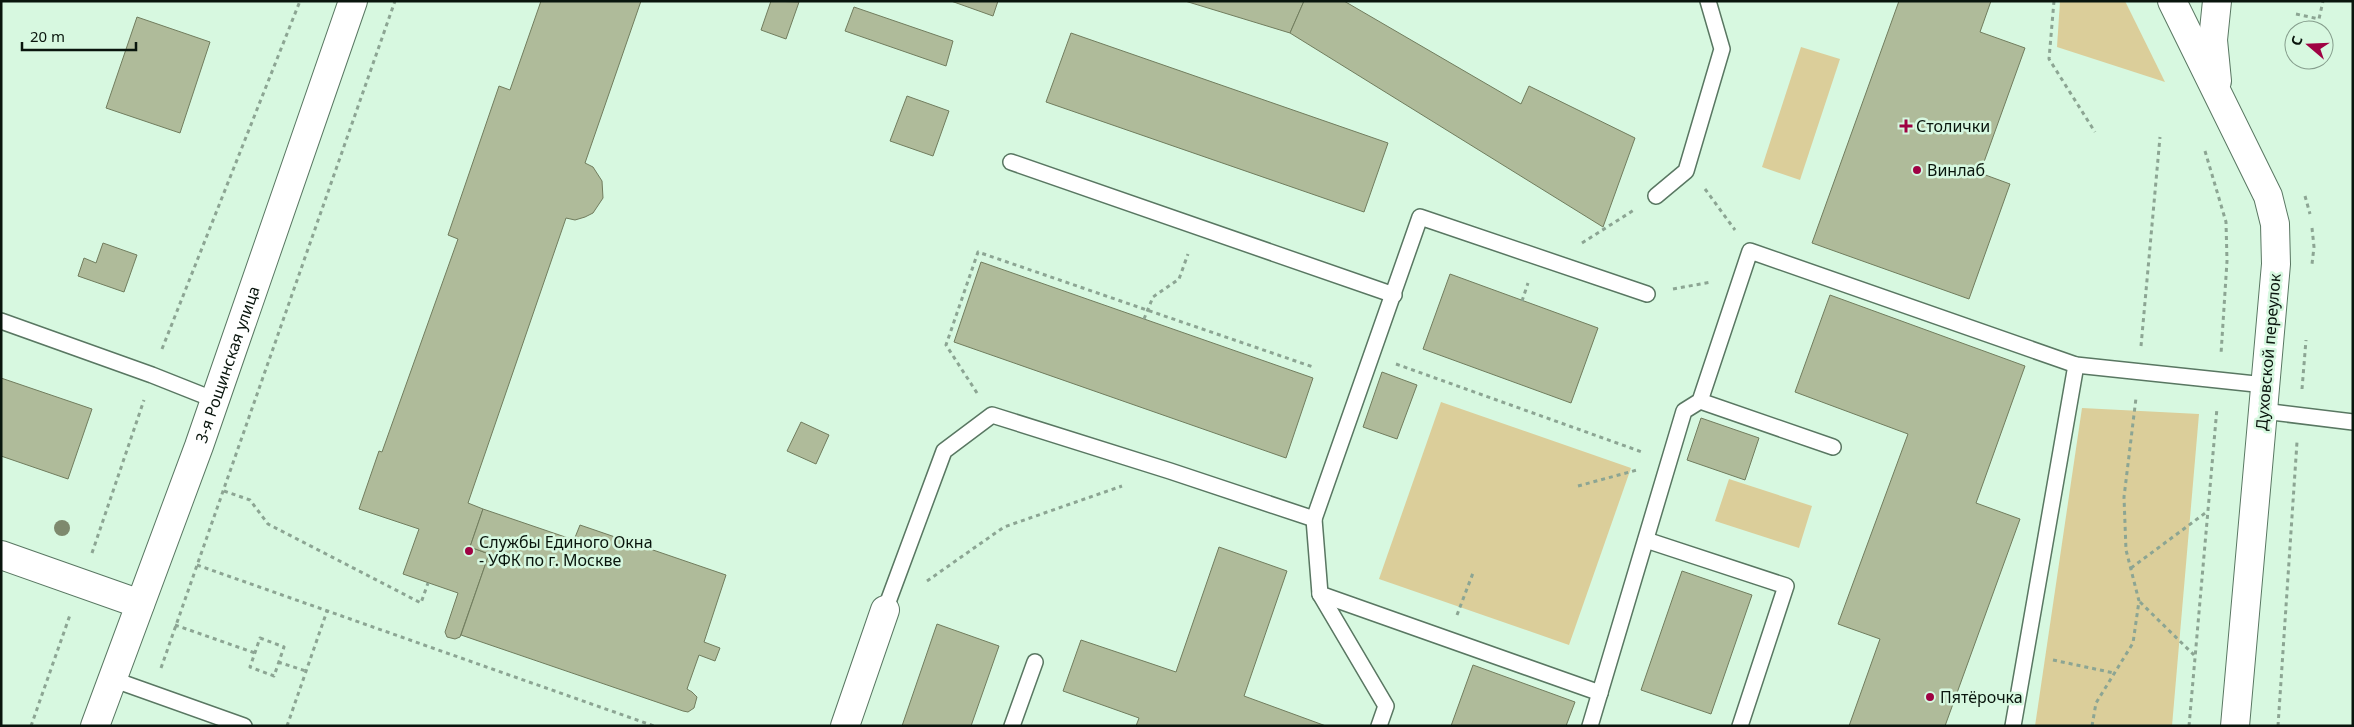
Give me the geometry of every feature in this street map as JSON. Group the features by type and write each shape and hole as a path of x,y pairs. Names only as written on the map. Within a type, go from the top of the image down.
{"street":[{"name":"3-я Рощинская улица","path":"95,726 215,400 353,1"},
{"name":"Духовской переулок","path":"2172,1 2268,196 2275,224 2276,264 2235,726"},
{"path":"2217,1 2214,40 2219,97"},
{"path":"1,555 140,604"},
{"path":"845,726 885,610"}],"lane":[{"path":"1656,196 1686,171 1722,49 1708,1"},
{"path":"1011,162 1394,295"},
{"path":"1380,726 1386,706 1320,594 1314,520 1420,217 1647,294"},
{"path":"1590,726 1684,411 1700,401 1750,251 2076,365 2139,370 2220,380 2264,398 2353,422"},
{"path":"1,321 152,375 215,400"},
{"path":"2013,726 2076,365"},
{"path":"1700,401 1834,447"},
{"path":"885,610 944,451 992,415 1170,471 1314,520"},
{"path":"1646,540 1786,586 1740,726"},
{"path":"1320,594 1600,693"},
{"path":"1012,726 1035,662"},
{"path":"112,679 244,726"}],"path":[{"path":"152,693 394,1"},
{"path":"2054,1 2049,59 2095,132"},
{"path":"2296,14 2319,19 2322,1"},
{"path":"2140,355 2160,137"},
{"path":"2189,726 2220,380 2227,261 2226,222 2216,181"},
{"path":"1552,262 1656,196"},
{"path":"1144,319 1153,297 1179,279 1198,227"},
{"path":"992,415 946,345 978,252 1313,367"},
{"path":"1647,294 1741,276"},
{"path":"1372,356 1669,462"},
{"path":"2092,726 2096,703 2133,643 2140,601 2126,550 2124,497 2139,370"},
{"path":"1578,486 1669,462"},
{"path":"885,610 1004,527 1170,471"},
{"path":"224,491 250,500 268,524 421,602 428,583"},
{"path":"2130,568 2208,511"},
{"path":"197,565 654,726"},
{"path":"1448,638 1473,573"},
{"path":"2140,601 2195,655"},
{"path":"287,726 327,611"},
{"path":"176,625 255,653"},
{"path":"260,638 284,647 278,662 274,676 250,667 260,638"},
{"path":"2026,654 2114,674"},
{"path":"278,662 306,671"}],"shaded area":[{"path":"2060,1 2125,1 2165,82 2057,47"},
{"path":"1801,47 1840,59 1800,180 1762,167"},
{"path":"1441,402 1631,468 1569,645 1379,579"},
{"path":"2082,408 2199,414 2172,726 2035,726"},
{"path":"1729,479 1812,506 1799,548 1715,521"}],"building":[{"path":"541,1 641,1 585,163 593,167 602,181 603,198 593,213 575,220 566,218 468,503 483,509 470,547 489,554 460,637 455,639 447,637 445,632 458,593 403,574 419,529 359,509 379,451 382,452 458,239 448,235 499,86 510,90"},
{"path":"771,1 799,2 786,39 761,30"},
{"path":"951,1 998,1 993,16"},
{"path":"1185,1 1304,1 1290,33"},
{"path":"1304,1 1344,1 1521,104 1529,86 1635,138 1603,227 1290,33"},
{"path":"1899,1 1991,1 1980,32 2025,48 1980,173 2010,184 1969,299 1812,243"},
{"path":"854,7 953,41 946,66 845,31"},
{"path":"137,17 210,42 180,133 106,108"},
{"path":"1071,33 1388,143 1364,212 1046,102"},
{"path":"907,96 949,111 933,156 890,141"},
{"path":"103,243 137,255 124,292 78,276 84,258 96,263"},
{"path":"981,262 1313,378 1286,458 954,342"},
{"path":"1450,274 1598,328 1571,403 1423,349"},
{"path":"1830,295 2025,366 1976,503 2020,519 1945,726 1849,726 1880,639 1838,624 1908,434 1795,392"},
{"path":"1382,372 1417,385 1397,439 1363,427"},
{"path":"1,378 92,409 68,479 1,456"},
{"path":"1701,418 1759,438 1745,480 1687,460"},
{"path":"801,422 829,435 816,464 787,451"},
{"path":"483,509 574,540 580,525 726,575 704,642 720,648 715,661 699,655 687,689 697,697 694,708 688,712 683,711 461,635 489,554 470,547"},
{"path":"1219,547 1287,571 1244,696 1326,726 1136,726 1139,718 1063,691 1081,640 1176,672"},
{"path":"1682,571 1752,595 1711,714 1641,690"},
{"path":"937,624 999,646 971,726 902,726"},
{"path":"1473,665 1575,702 1566,726 1451,726"}],"place":[{"name":"Столички","path":"1906,126"},
{"name":"Винлаб","path":"1917,170"},
{"name":"Службы Единого Окна - УФК по г. Москве","path":"469,551"},
{"name":"Пятёрочка","path":"1930,697"}]}
